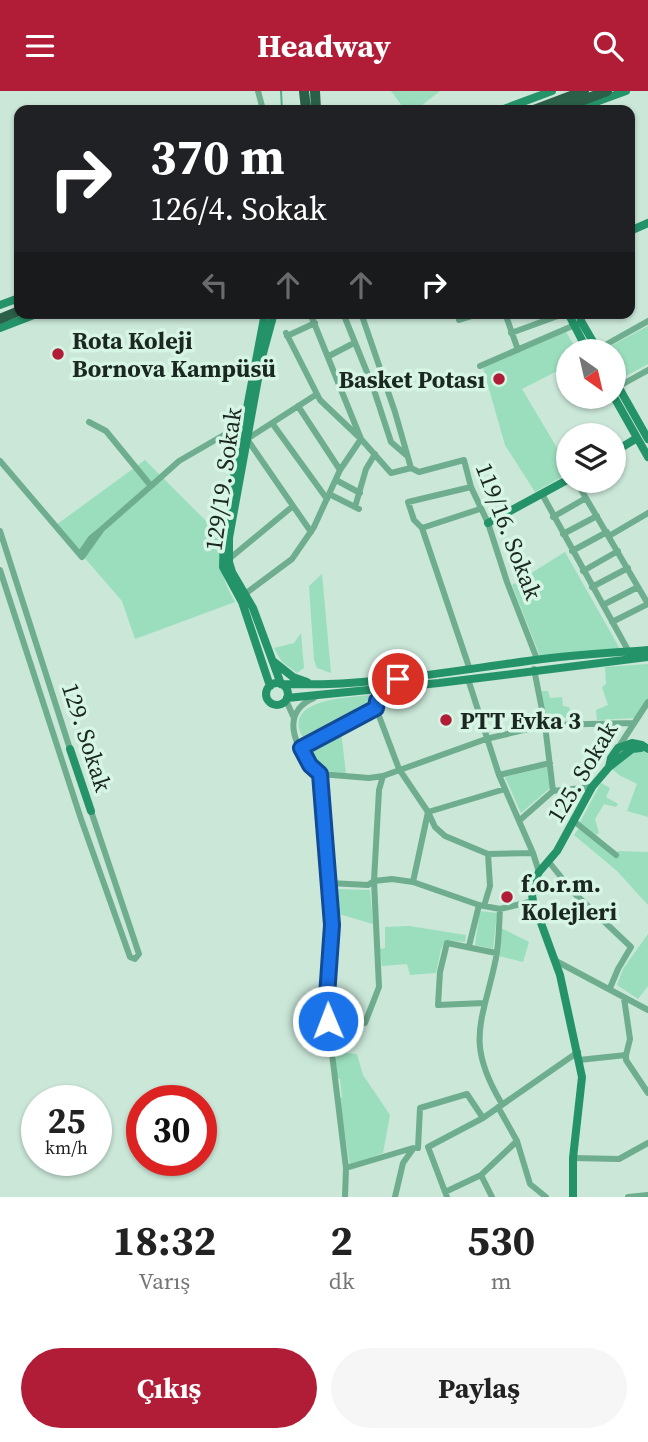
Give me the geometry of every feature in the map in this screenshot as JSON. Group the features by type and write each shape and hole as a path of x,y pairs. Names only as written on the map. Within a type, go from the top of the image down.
{"highway":[{"path":"557,103 584,91"},
{"path":"533,100 557,103 607,91"}],"main road":[{"path":"587,105 625,91"},
{"path":"0,328 23,319"},
{"name":"129/19. Sokak","path":"264,319 229,538 229,559 232,572 253,608 282,684"},
{"name":"129/19. Sokak","path":"270,686 248,618 222,562 224,529 272,319"},
{"path":"578,320 591,339"},
{"path":"578,320 584,339"},
{"path":"626,402 648,439"},
{"path":"621,409 648,457"},
{"path":"626,445 637,438"},
{"path":"488,523 556,486"},
{"path":"648,650 537,659 469,674 391,687 286,699 279,704 270,702 266,692 276,683 317,685 469,674 534,670 648,657"},
{"path":"272,659 293,677 317,685"},
{"path":"282,684 287,690 286,699"},
{"path":"620,751 637,747 648,751"},
{"name":"129. Sokak","path":"70,749 91,811"},
{"name":"125. Sokak","path":"539,872 549,862 575,822 592,787 620,751"},
{"path":"539,872 531,888 533,901 556,961 582,1077 573,1158 573,1197"}],"street":[{"path":"313,319 361,439"},
{"path":"345,319 373,387 391,442 406,455"},
{"path":"315,323 287,334 320,400 361,439 391,473 411,468 363,319"},
{"path":"507,319 518,350"},
{"path":"511,333 550,319"},
{"path":"480,366 578,320"},
{"path":"619,339 648,321"},
{"path":"328,356 354,343"},
{"path":"626,380 648,370"},
{"path":"244,438 317,394"},
{"path":"298,406 340,470"},
{"path":"89,422 106,431 151,486"},
{"path":"272,423 328,497 357,508 366,469 375,454"},
{"path":"0,461 81,555 102,529 168,469 229,432 244,438 311,532"},
{"path":"245,594 292,559 311,532 340,470 361,439"},
{"name":"119/16. Sokak","path":"411,468 419,472 464,460 471,487 488,523 507,582 537,659"},
{"path":"336,480 360,493"},
{"path":"471,487 408,502 414,520 422,528 469,674 486,739 539,872"},
{"path":"583,493 648,604 612,622"},
{"path":"542,494 629,652"},
{"path":"553,517 586,498"},
{"path":"229,559 293,506"},
{"path":"422,528 480,509"},
{"path":"572,551 648,513"},
{"path":"563,534 597,516"},
{"name":"129. Sokak","path":"0,531 70,749"},
{"path":"583,571 618,551"},
{"path":"592,587 628,568"},
{"name":"129. Sokak","path":"0,570 84,830 130,957 135,958 139,954 91,811"},
{"path":"603,605 638,587"},
{"path":"534,670 545,725 553,791"},
{"path":"398,679 377,701 376,708 399,769 435,827 445,836 488,854 533,853"},
{"path":"293,716 298,707 316,697"},
{"path":"286,699 300,747 310,765 320,774 369,778 383,776 486,739 545,725 634,723"},
{"name":"125. Sokak","path":"620,751 648,702"},
{"path":"300,747 376,708"},
{"path":"499,775 550,763"},
{"path":"320,774 332,925 328,1021 346,1168 345,1197"},
{"path":"328,1021 365,1023 379,987 374,881 379,790 383,776"},
{"path":"520,820 553,791 592,787"},
{"path":"428,812 505,789"},
{"path":"413,883 428,812"},
{"path":"575,822 616,855"},
{"path":"469,946 490,886 488,854"},
{"path":"549,862 573,892 631,947 610,988"},
{"path":"329,883 368,885 374,881 392,879 413,883 481,906 500,909 533,901"},
{"path":"500,909 496,953 479,1025 479,1050 489,1084 517,1141 530,1184 546,1197"},
{"path":"484,1003 438,1005 442,960 447,943 496,953"},
{"path":"556,961 648,1010"},
{"path":"624,998 630,1039 626,1060 648,1093"},
{"path":"346,1168 416,1148 429,1147 483,1118 578,1056 626,1055"},
{"path":"395,1197 403,1163 416,1148 420,1108 467,1094 483,1118"},
{"path":"429,1147 446,1195 481,1175 517,1141"},
{"path":"573,1158 619,1159 648,1143"},
{"path":"481,1175 492,1197"},
{"path":"628,1197 648,1195"}],"green space":[{"path":"391,91 440,91 422,105 401,105"},
{"path":"648,326 648,364 626,376 626,339 624,339"},
{"path":"566,332 570,339 556,339 556,372 522,389 556,446 556,480 535,492 505,445 483,368"},
{"path":"145,460 220,535 222,570 235,602 135,639 122,601 56,525"},
{"path":"565,552 620,649 540,656 512,585"},
{"path":"322,574 331,673 317,668 314,660 309,586"},
{"path":"301,633 304,668 297,673 282,662 274,648 294,643"},
{"path":"648,664 648,698 635,718 597,720 596,710 608,705 602,687 606,684 605,667"},
{"path":"541,691 548,691 550,698 562,697 563,706 569,707 573,717 547,719"},
{"path":"375,695 371,701 372,709 307,743 302,736 300,718 316,704 341,698"},
{"path":"341,731 346,774 323,770 310,753 312,746"},
{"path":"641,750 648,754 648,817 627,811 637,784 611,768 633,751"},
{"path":"547,767 550,788 521,813 505,777"},
{"path":"601,783 610,788 606,797 618,804 616,807 604,804 595,819 599,833 596,835 579,824"},
{"path":"579,828 614,855 618,851 648,852 648,905 617,871 574,835"},
{"path":"338,889 370,890 373,924 339,914"},
{"path":"480,911 497,913 493,949 475,945"},
{"path":"409,926 466,935 465,942 446,940 441,949 436,973 410,975 407,964 382,966 380,949 385,948 385,927"},
{"path":"501,928 529,942 523,962 499,956"},
{"path":"648,934 648,986 638,999 617,985 623,969"},
{"path":"335,1052 357,1054 363,1075 390,1115 383,1153 350,1165 339,1098 342,1097"}],"waterway":[{"path":"281,91 282,105"}],"place":[{"name":"Rota Koleji Bornova Kampüsü","path":"58,354"},
{"name":"Basket Potası","path":"499,379"},
{"name":"PTT Evka 3","path":"446,720"},
{"name":"f.o.r.m. Kolejleri","path":"507,897"}],"route":[{"path":"328,1021 332,925 320,774 310,765 301,748 376,708 377,701 398,679"}]}
